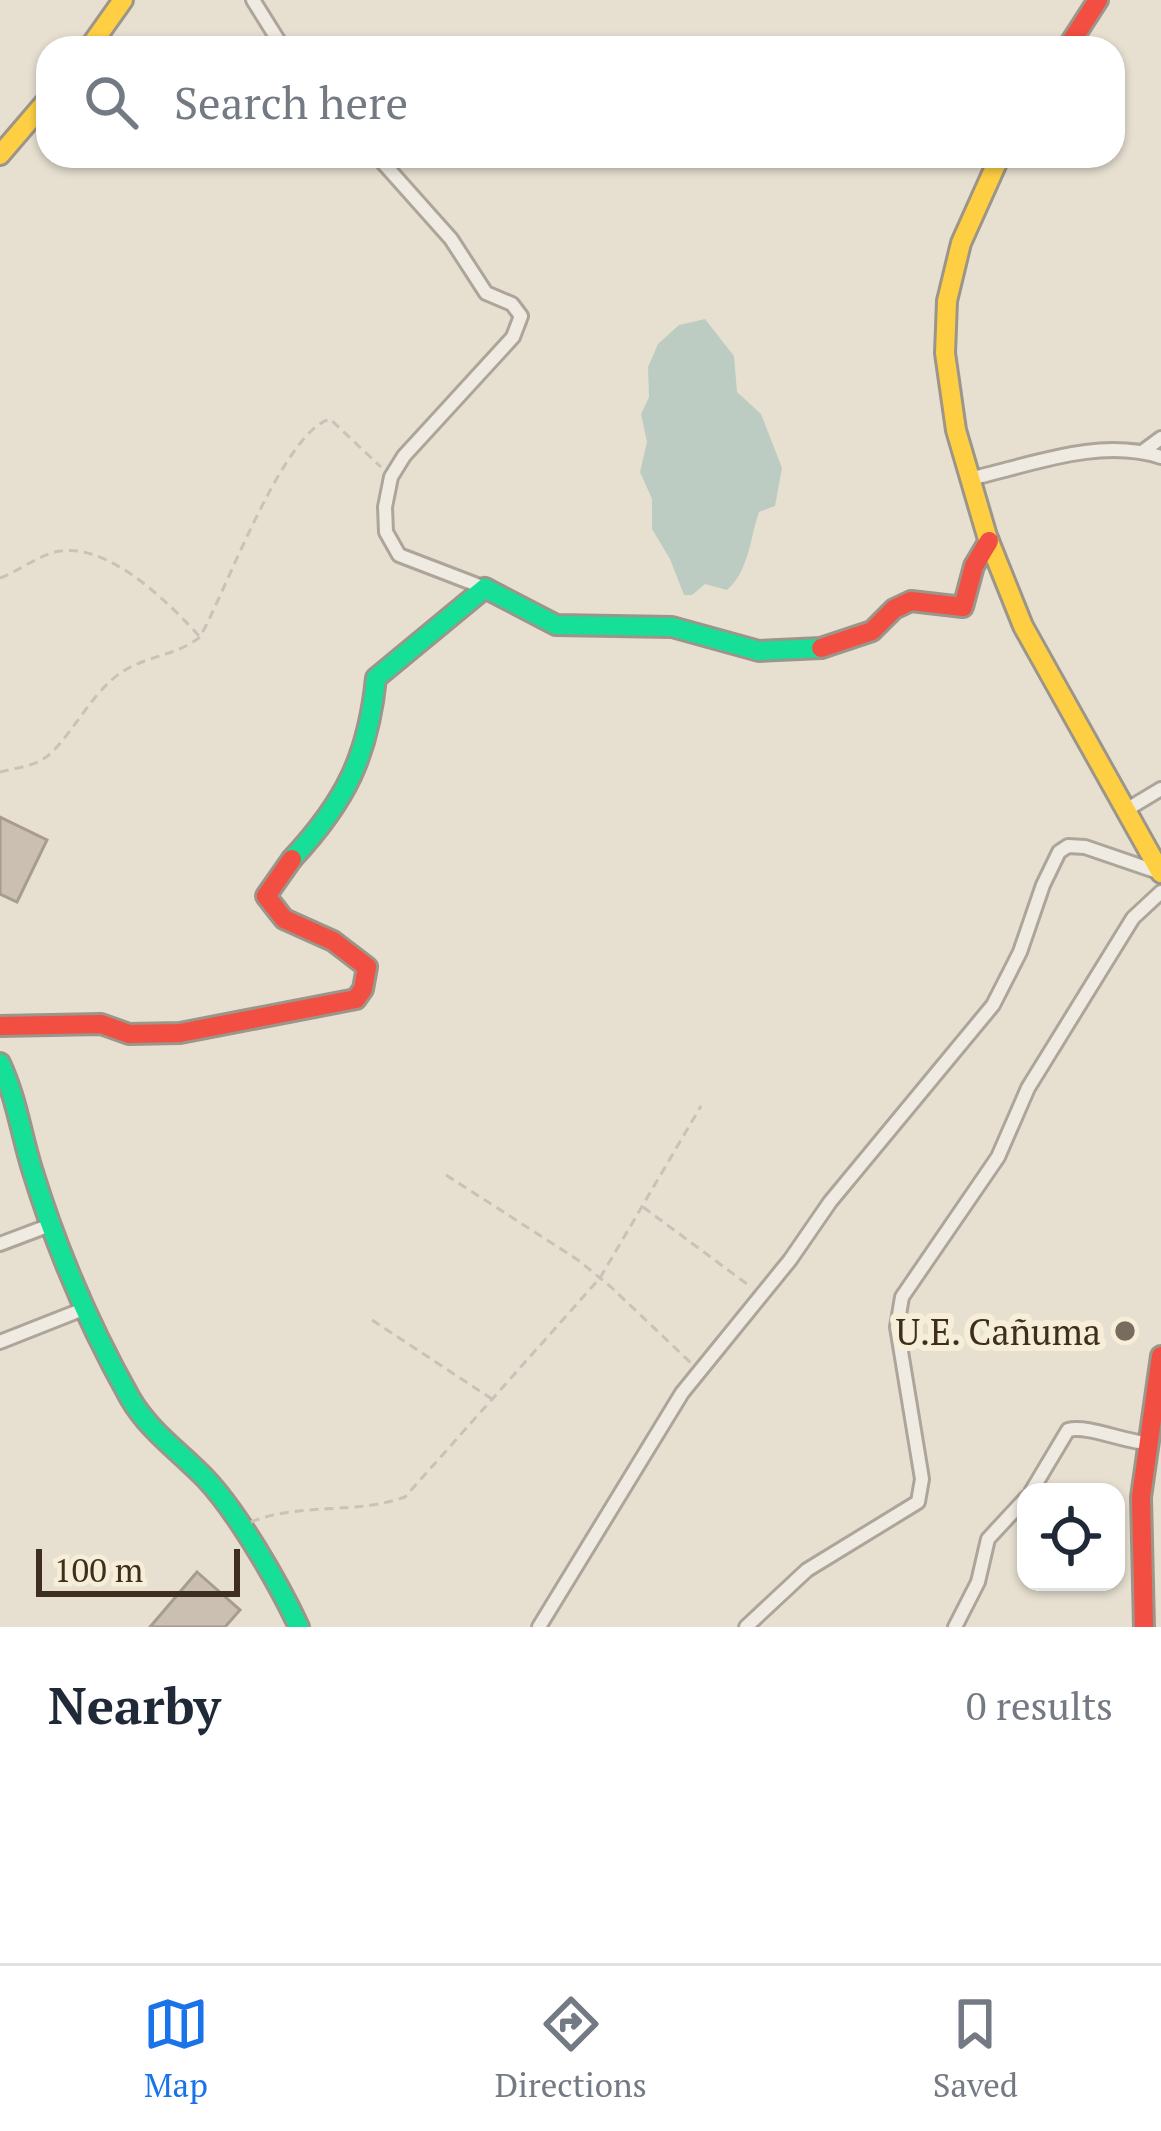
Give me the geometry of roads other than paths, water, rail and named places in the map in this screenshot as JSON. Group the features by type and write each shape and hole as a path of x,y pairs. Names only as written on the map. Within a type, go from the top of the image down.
{"street":[{"path":"98,36 123,0"},
{"path":"253,0 276,36"},
{"path":"1074,36 1097,0"},
{"path":"0,155 36,113"},
{"path":"386,168 436,219 486,293 512,304 521,316 513,337 417,439 391,477 386,532 399,555 485,588 563,626 657,626 685,629 741,649 813,650 872,631 905,603 963,607 974,566 988,541"},
{"path":"994,168 969,220 952,274 945,380 988,541 1024,629 1161,873"},
{"path":"1142,452 1161,438"},
{"path":"969,479 1103,449 1161,457"},
{"path":"0,1026 100,1024 129,1034 180,1033 356,999 367,967 332,939 281,920 266,896 283,866 333,813 352,780 371,720 376,678 485,588"},
{"path":"1126,810 1161,789"},
{"path":"539,1627 614,1500 699,1371 763,1295 830,1202 993,1005 1020,952 1059,852 1068,846 1085,847 1161,873"},
{"path":"746,1627 806,1570 918,1502 922,1479 896,1327 902,1297 998,1157 1028,1088 1133,918 1161,892"},
{"path":"0,1063 53,1225 86,1308 132,1402 167,1445 207,1480 281,1589 299,1627"},
{"path":"0,1244 53,1225"},
{"path":"0,1342 86,1308"},
{"path":"1144,1627 1141,1497 1161,1356"},
{"path":"1036,1483 1068,1430 1089,1429 1146,1443"},
{"path":"956,1627 978,1582 988,1538 1017,1508"}],"place":[{"name":"U.E. Cañuma","path":"1125,1331"}]}
